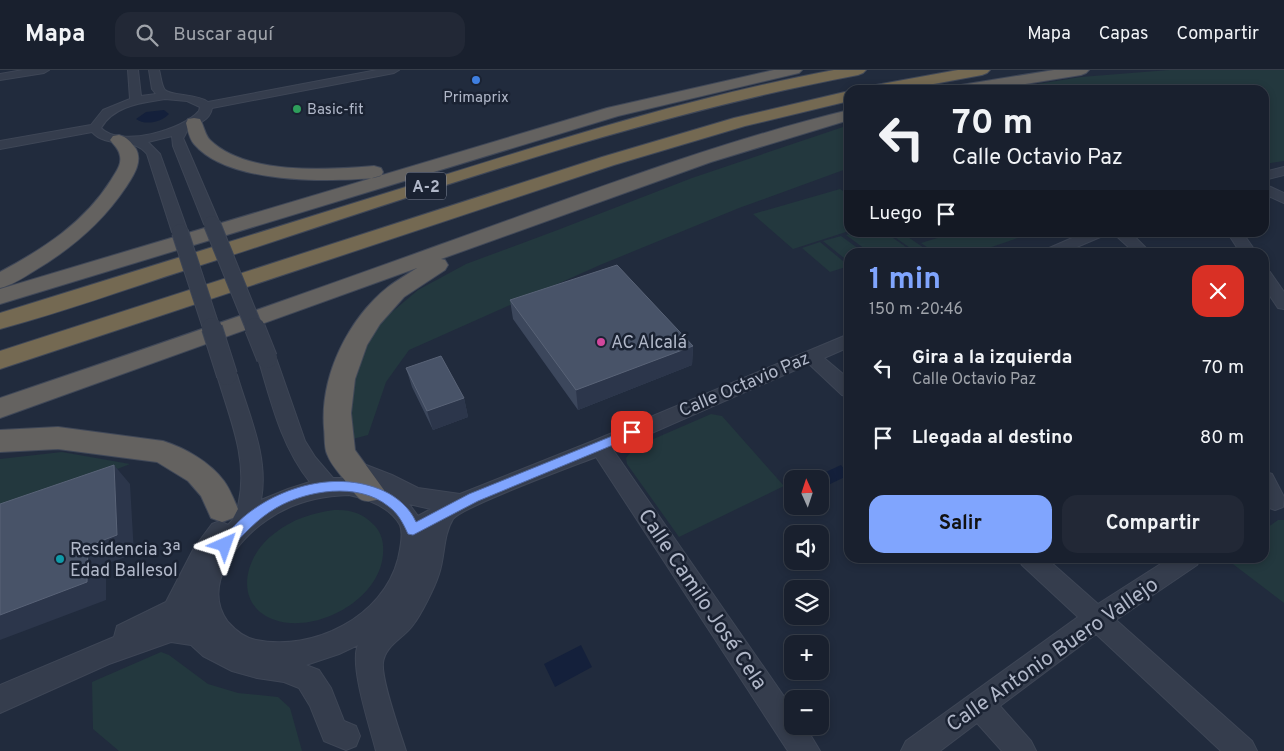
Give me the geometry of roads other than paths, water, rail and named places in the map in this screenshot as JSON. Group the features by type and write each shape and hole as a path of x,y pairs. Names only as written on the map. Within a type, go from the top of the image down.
{"highway":[{"path":"0,297 596,117 668,98 794,70"},
{"name":"A-2","path":"0,321 549,148 709,102 780,85 858,70"},
{"path":"902,85 982,70"},
{"path":"991,85 1081,70"},
{"name":"A-2","path":"0,360 608,161 740,122 844,97"},
{"path":"187,126 215,151 234,161 272,171 299,174 353,175 439,160 568,122 596,117"},
{"path":"0,408 278,311 597,196 710,157 844,117"},
{"path":"0,281 67,241 91,221 108,201 127,170 131,155 127,140"},
{"path":"369,490 341,453 337,413 342,379 354,345 371,319 396,292 436,266 487,242 597,196"},
{"path":"0,441 58,438 163,452 199,473 214,490 229,526"}],"street":[{"path":"0,77 44,70"},
{"path":"133,70 136,101"},
{"path":"154,70 157,85 165,96"},
{"path":"205,106 394,70"},
{"path":"95,128 98,121 106,113 136,101 165,96 192,98 201,101 205,106 204,115 187,126 163,135 127,140"},
{"path":"187,126 177,138 180,148 266,358 295,442 307,463 327,486"},
{"path":"95,128 100,135 147,146 153,154 227,375 252,459 253,485 229,526 213,566 207,588 206,602 215,628 230,643 252,653 278,656 307,653 337,642 365,625 390,601 406,575 412,549 407,521 386,498 369,490 349,486 327,486 299,492 229,526 202,555 172,621"},
{"path":"0,146 95,128"},
{"path":"1269,175 1284,171"},
{"path":"1269,191 1284,199"},
{"path":"1062,248 1088,237"},
{"path":"1126,237 1138,248"},
{"path":"1238,237 1245,248"},
{"path":"1269,282 1283,302"},
{"path":"1269,300 1283,302"},
{"name":"Calle Octavio Paz","path":"407,521 458,504 600,447 844,342"},
{"path":"811,356 844,386"},
{"name":"Calle Camilo José Cela","path":"600,447 806,751"},
{"path":"353,469 384,481 413,496 458,504 435,537 427,574 404,617 380,638 369,662"},
{"path":"1269,492 1274,503"},
{"path":"1035,563 1242,751"},
{"name":"Calle Antonio Buero Vallejo","path":"916,751 1096,619 1181,563"},
{"path":"0,699 103,653 145,640 172,621 207,588"},
{"path":"172,621 209,615"},
{"path":"172,621 197,634 212,647 232,658 285,669 309,679 321,698 334,731 349,743"},
{"path":"365,625 372,683 391,751"},
{"path":"307,653 335,700 349,743"},
{"path":"979,704 1022,751"}],"water":[{"path":"164,110 169,114 158,121 149,123 136,119 146,112"},
{"path":"841,465 844,469 844,477 829,485 829,470"},
{"path":"581,645 592,667 555,687 544,664"}],"place":[{"name":"Primaprix","path":"476,80"},
{"name":"Basic-fit","path":"297,109"},
{"name":"AC Alcalá","path":"601,342"},
{"name":"Residencia 3ª Edad Ballesol","path":"60,559"}]}
